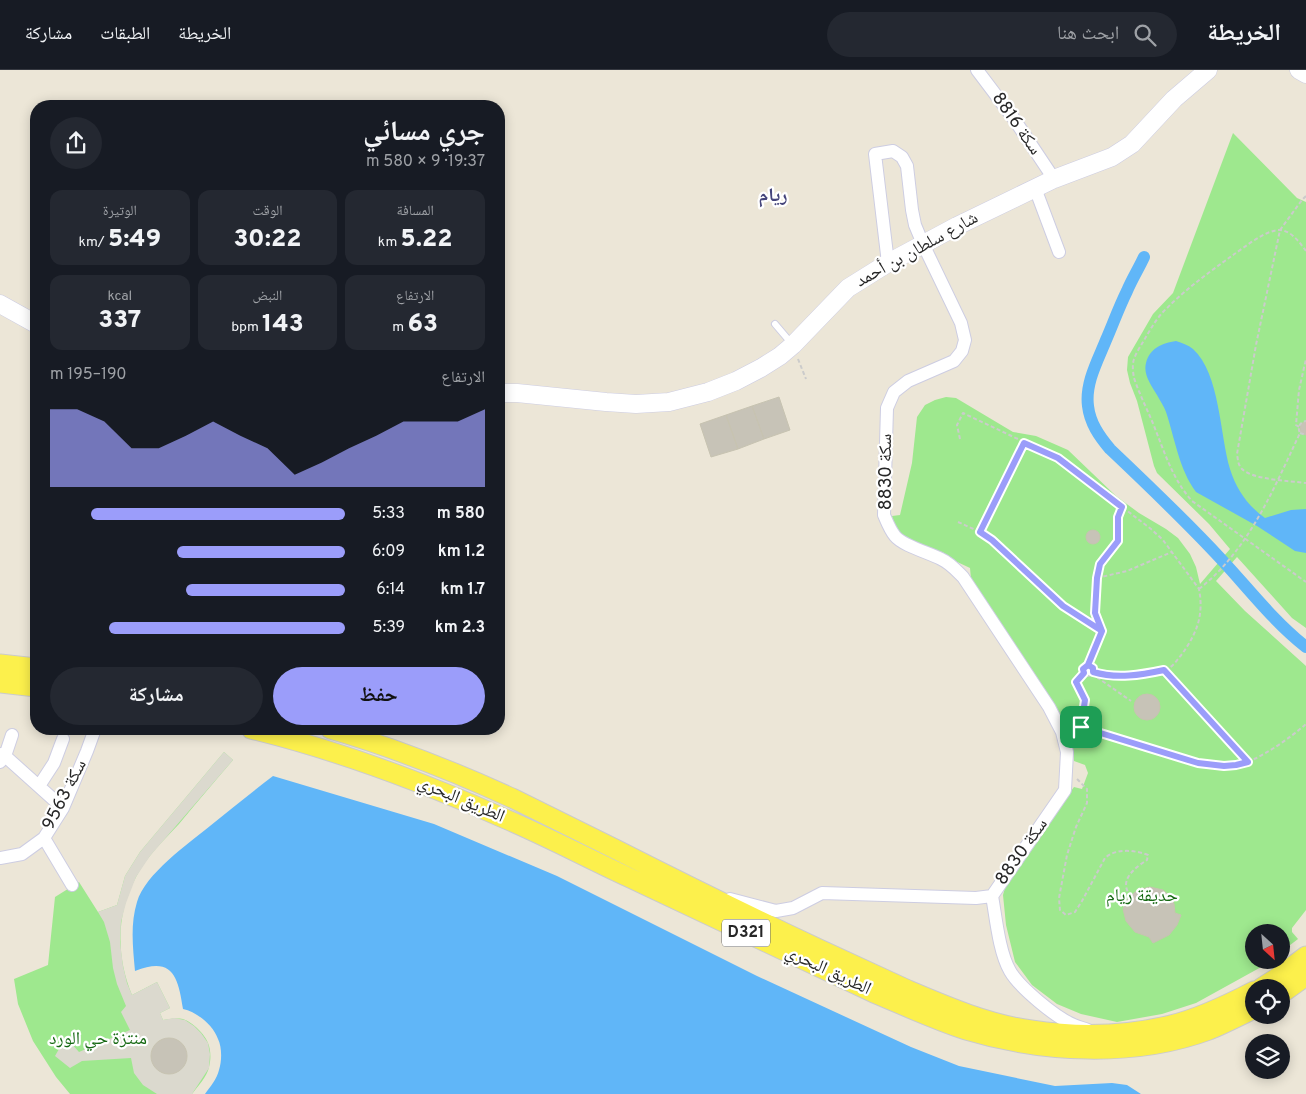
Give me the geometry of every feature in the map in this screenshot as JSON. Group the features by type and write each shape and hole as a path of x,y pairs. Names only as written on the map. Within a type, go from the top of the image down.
{"main road":[{"path":"0,664 30,667"},
{"path":"0,683 30,686"},
{"name":"الطريق البحري","path":"275,735 340,754 439,790 502,817 874,993 929,1017 966,1030 1029,1045 1056,1048 1103,1049 1147,1045 1174,1040 1209,1030 1245,1013"},
{"name":"الطريق البحري","path":"348,735 394,750 510,798 879,977 970,1015 1030,1030 1083,1035 1121,1033 1171,1025 1202,1015 1245,996"},
{"path":"1276,979 1306,956"},
{"path":"1290,988 1306,976"}],"street":[{"name":"سكة 8816","path":"977,70 1014,119 1054,179"},
{"name":"شارع سلطان بن أحمد","path":"505,393 636,404 669,402 708,392 736,381 780,356 848,288 888,262 1035,188 1112,156 1132,144 1174,99 1208,70"},
{"name":"سكة 8830","path":"888,262 875,154 893,151 902,157 907,166 915,224 961,323 965,340 962,351 954,360 908,381 894,392 887,408 884,515 896,538 952,565 962,577 1050,707 1062,732 1067,752 1065,790 992,896 1002,952 1010,970 1022,987 1046,1008 1072,1025 1103,1034"},
{"path":"1035,188 1059,252"},
{"path":"0,304 30,321"},
{"path":"12,735 2,757 63,808"},
{"name":"سكة 9563","path":"72,885 44,838 63,808 93,735"},
{"path":"39,786 54,763 63,739"},
{"path":"0,858 22,854 44,838"},
{"name":"سكة 8830","path":"701,892 776,911 793,908 822,893 976,898 992,896"}],"lane":[{"path":"775,324 793,345"},
{"path":"1290,990 1306,984"}],"path":[{"path":"1306,196 1280,230 1256,345 1237,454 1241,469 1248,473 1259,477 1306,483"},
{"path":"1306,251 1297,239 1288,232 1280,230 1268,233 1254,240 1166,308 1148,333 1134,360 1133,369 1134,378 1166,458 1179,485 1192,501 1306,582"},
{"path":"793,345 806,379"},
{"path":"1198,589 1233,556 1252,528 1278,480 1300,433 1299,427 1296,425 1298,399 1306,359"},
{"path":"960,440 957,425 963,413 1058,458 1163,540 1198,589 1200,599 1198,626 1193,638 1171,666 1164,670 1140,675 1105,676 1093,672"},
{"path":"1299,427 1302,422 1306,421"},
{"path":"1300,433 1306,436"},
{"path":"980,532 1024,443"},
{"path":"1081,727 1085,700 1076,682 1084,673 1083,669 1088,665 1102,631 1095,613 1097,578 1100,564 1118,541 1118,517 1122,507"},
{"path":"958,522 992,540 1063,606 1102,631"},
{"path":"1097,578 1126,571 1172,552"},
{"path":"1088,665 1093,668 1093,672 1098,678 1130,700"},
{"path":"1164,670 1248,762"},
{"path":"1084,673 1089,676 1093,672"},
{"path":"1056,720 1198,763 1224,766 1248,762 1285,740 1306,724"},
{"path":"1066,774 1080,780 1087,789 1087,803 1076,827 1068,855 1059,898 1060,910 1066,915 1075,912 1105,858 1110,853 1139,852 1148,855 1148,860 1136,868 1127,878 1127,891 1130,895"}],"green space":[{"name":"حديقة ريام","path":"1233,133 1297,198 1306,202 1306,628 1292,618 1237,557 1216,581 1245,611 1306,666 1306,910 1292,928 1292,932 1298,939 1290,945 1290,924 1245,924 1245,969 1258,969 1196,1003 1162,1014 1117,1022 1081,1014 1057,1004 1032,985 1015,962 1006,925 1003,895 1006,884 1074,787 1082,789 1088,773 1085,765 1074,761 1072,740 1063,720 971,579 970,568 900,535 894,526 892,516 900,515 912,463 917,417 925,405 935,400 946,397 956,398 1013,432 1036,436 1068,450 1116,496 1178,538 1190,554 1196,567 1200,584 1230,549 1209,524 1157,473 1127,370 1128,357 1153,314 1173,293"},
{"name":"منتزة حي الورد","path":"224,752 233,760 156,849 136,877 129,891 120,935 123,965 132,995 157,982 170,1008 160,1013 163,1020 183,1019 198,1029 204,1036 209,1046 210,1064 208,1071 192,1094 70,1094 56,1077 33,1041 18,1004 14,979 48,965 55,897 79,882 98,912 117,905 125,876 140,852"}],"shaded area":[{"path":"224,752 233,760 150,856 136,877 121,922 120,942 123,966 132,995 157,982 170,1008 160,1013 163,1020 174,1018 185,1020 201,1033 208,1043 210,1054 209,1068 192,1094 157,1094 143,1085 134,1073 131,1058 82,1061 70,1068 55,1056 65,1044 70,1042 79,1052 130,1030 121,1012 126,1006 113,968 110,942 104,922 98,912 117,905 125,876 140,852"}],"water":[{"path":"1176,341 1193,349 1209,373 1218,406 1230,469 1239,490 1253,508 1265,518 1291,510 1306,509 1306,553 1295,551 1257,526 1196,492 1190,483 1181,464 1165,410 1150,383 1145,367 1150,354 1157,347"},
{"path":"273,776 434,824 557,876 757,976 911,1047 959,1066 1055,1086 1112,1083 1127,1085 1141,1094 205,1094 215,1080 221,1062 220,1046 216,1034 204,1020 194,1013 183,1009 176,979 166,968 158,966 135,971 133,919 142,891 158,870"}],"building":[{"path":"779,397 790,430 764,439 752,406"},
{"path":"752,406 764,439 738,449 726,415"},
{"path":"726,415 738,449 711,457 700,424"},
{"path":"1306,422 1306,435 1300,431 1301,424"},
{"path":"1093,530 1098,532 1100,537 1098,542 1093,544 1088,542 1086,537 1088,532"},
{"path":"1147,694 1156,698 1160,707 1156,716 1147,720 1138,716 1134,707 1138,698"},
{"path":"1150,887 1163,890 1171,897 1175,913 1181,915 1177,925 1169,935 1153,943 1149,937 1135,932 1126,921 1123,909 1128,898 1138,890"},
{"path":"169,1038 176,1039 182,1043 186,1049 186,1063 182,1069 176,1073 169,1074 162,1073 156,1069 152,1063 151,1056 152,1049 156,1043 162,1039"}],"waterway":[{"path":"1144,257 1121,303 1090,380 1088,406 1093,424 1110,449 1194,531 1272,616 1306,647"}],"district":[{"name":"ريام","path":"773,196"}],"route":[{"path":"1081,727 1085,700 1076,682 1084,673 1083,669 1088,665 1102,631 1095,613 1097,578 1100,564 1118,541 1118,517 1122,507 1058,458 1024,443 980,532 992,540 1063,606 1102,631 1088,665 1093,668 1093,672 1105,676 1122,676 1140,675 1164,670 1248,762 1224,766 1198,763 1081,727"}]}
